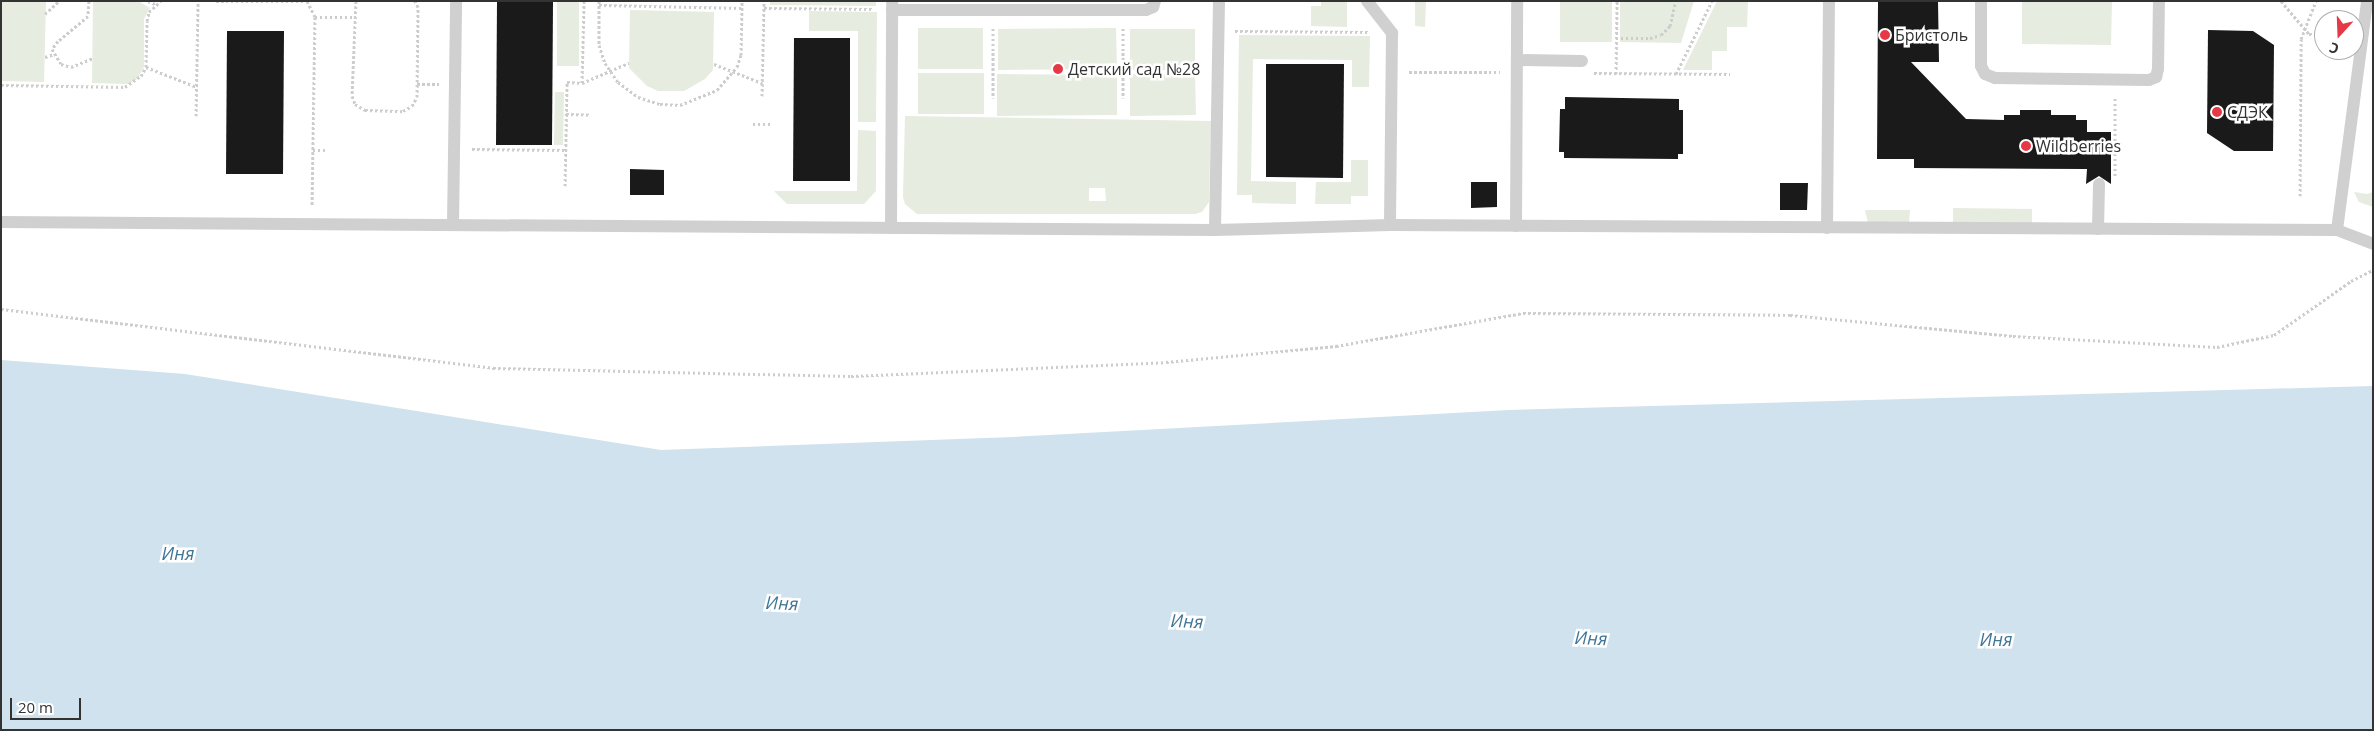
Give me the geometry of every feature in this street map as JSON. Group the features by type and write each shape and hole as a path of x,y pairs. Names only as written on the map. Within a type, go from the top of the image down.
{"lane":[{"path":"453,225 456,1"},
{"path":"891,228 892,6 958,6 993,10 1146,10 1153,7 1155,1"},
{"path":"1215,230 1219,1"},
{"path":"1367,1 1392,33 1390,225"},
{"path":"1516,226 1518,1"},
{"path":"1828,228 1829,1"},
{"path":"1981,1 1980,66 1985,74 1995,78 2116,79 2156,77 2159,1"},
{"path":"2337,230 2367,1"},
{"path":"1517,60 1582,61"},
{"path":"2098,228 2099,184"},
{"path":"1,222 1215,230 1390,225 2337,230 2373,244"}],"path":[{"path":"45,14 59,1"},
{"path":"90,1 92,6 83,23 58,41 52,50 61,64 71,67 92,58"},
{"path":"148,1 155,4"},
{"path":"1,85 125,87 141,76 146,67 147,21 155,4 160,1"},
{"path":"196,116 198,1"},
{"path":"216,1 303,1"},
{"path":"307,1 315,16 312,224"},
{"path":"356,1 352,96 355,104 365,110 403,110 412,106 417,97 418,7 415,1"},
{"path":"582,83 584,1"},
{"path":"669,6 670,1"},
{"path":"742,1 742,8 741,55 734,72 717,90 680,105 660,104 638,97 618,82 610,71 599,45 599,3 742,8"},
{"path":"762,96 764,1"},
{"path":"1616,74 1617,1"},
{"path":"1616,38 1650,38 1661,35 1670,26 1676,1"},
{"path":"1676,74 1712,1"},
{"path":"2281,1 2309,34 2314,34"},
{"path":"2300,196 2301,39 2316,1"},
{"path":"764,8 892,6"},
{"path":"993,10 993,98"},
{"path":"1123,10 1123,98"},
{"path":"315,16 354,17"},
{"path":"1218,31 1392,33"},
{"path":"45,57 54,54"},
{"path":"565,186 566,82 582,83 629,63"},
{"path":"714,64 762,83"},
{"path":"146,67 197,87"},
{"path":"2115,186 2116,79"},
{"path":"566,114 590,115"},
{"path":"753,124 770,124"},
{"path":"472,149 566,150"},
{"path":"313,150 328,150"},
{"path":"1,309 493,368 851,376 1166,362 1336,346 1523,313 1790,315 2013,336 2218,347 2274,335 2351,281 2373,270"}],"shaded area":[{"path":"1,1 46,1 44,82 1,81"},
{"path":"93,1 138,1 150,8 144,19 144,67 136,80 127,84 92,83"},
{"path":"557,1 579,1 579,66 557,66"},
{"path":"770,1 876,1 876,6 770,5"},
{"path":"1321,1 1347,1 1347,27 1311,26 1311,6 1321,6"},
{"path":"1415,1 1426,1 1425,27 1415,26"},
{"path":"1560,1 1612,1 1612,42 1560,42"},
{"path":"1620,1 1694,1 1681,43 1620,42"},
{"path":"1717,1 1748,1 1747,27 1727,27 1727,51 1712,51 1712,70 1683,70"},
{"path":"2022,1 2112,1 2111,45 2022,44"},
{"path":"630,10 714,12 713,70 705,79 684,91 658,91 647,86 629,68"},
{"path":"809,11 877,12 876,122 858,122 858,31 809,31"},
{"path":"918,28 983,28 983,69 918,69"},
{"path":"1116,28 1117,69 998,70 998,29"},
{"path":"1130,29 1195,29 1195,70 1130,70"},
{"path":"1239,35 1370,36 1369,87 1352,87 1352,60 1253,59 1251,181 1296,182 1296,204 1252,203 1252,195 1237,195"},
{"path":"918,73 984,73 984,114 918,114"},
{"path":"997,74 1117,75 1117,115 997,116"},
{"path":"1130,74 1195,75 1196,115 1130,116"},
{"path":"555,92 564,92 563,145 554,145"},
{"path":"905,116 1211,121 1209,202 1202,212 1195,214 917,214 905,204 903,197","holes":["1089,188 1105,188 1106,201 1089,201"]},
{"path":"858,130 876,131 876,191 864,204 787,204 774,191 857,191"},
{"path":"1351,160 1368,160 1368,196 1351,196 1351,204 1315,204 1316,182 1351,182"},
{"path":"2354,192 2367,194 2373,192 2373,207 2359,202"},
{"path":"1953,208 2032,209 2032,223 1953,223"},
{"path":"1865,210 1910,210 1909,223 1868,223"}],"water":[{"name":"Иня","path":"1,360 185,374 661,450 1013,437 1509,410 2373,386 2373,730 1,730"}],"building":[{"path":"1878,1 1938,1 1939,62 1911,62 1966,119 2004,120 2004,115 2020,115 2020,110 2051,110 2051,115 2076,115 2076,120 2087,120 2087,132 2111,132 2111,184 2099,176 2086,184 2087,169 1914,168 1914,159 1877,159"},
{"path":"497,2 553,2 552,145 496,145"},
{"path":"2208,30 2253,31 2274,45 2273,151 2234,151 2207,133"},
{"path":"227,31 284,31 283,174 226,174"},
{"path":"794,38 850,38 850,181 793,181"},
{"path":"1266,64 1344,64 1343,178 1266,177"},
{"path":"1565,97 1679,99 1679,110 1683,110 1683,154 1678,154 1678,159 1564,158 1564,152 1559,152 1560,109 1565,109"},
{"path":"630,169 664,170 664,195 630,195"},
{"path":"1471,182 1497,182 1497,207 1471,208"},
{"path":"1780,183 1808,183 1807,210 1780,210"}],"place":[{"name":"Бристоль","path":"1885,35"},
{"name":"Детский сад №28","path":"1058,69"},
{"name":"СДЭК","path":"2217,112"},
{"name":"Wildberries","path":"2026,146"}]}
